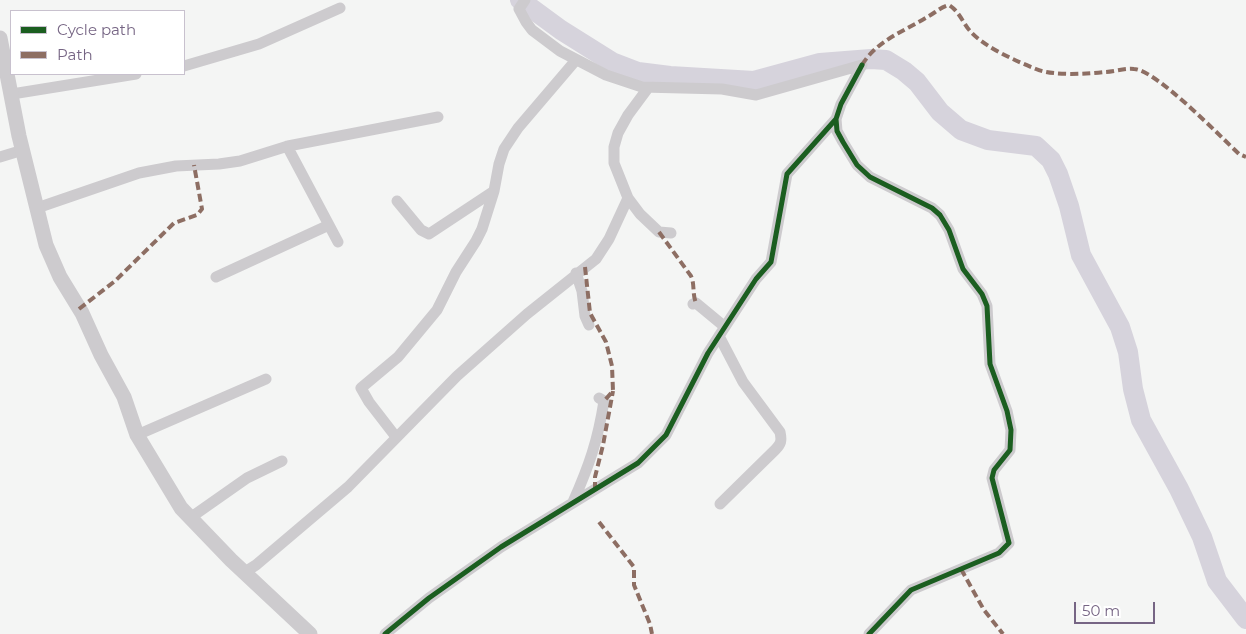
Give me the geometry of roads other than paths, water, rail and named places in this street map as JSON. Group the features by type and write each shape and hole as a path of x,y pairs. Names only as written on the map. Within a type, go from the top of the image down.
{"street":[{"path":"522,5 526,22 532,30 560,51 606,75 648,88 688,87 722,89 756,95 862,65 841,104 836,119 837,131 857,164 870,177 932,208 940,215 950,230 963,269 982,294 987,306 990,364 1007,411 1011,430 1010,450 994,470 992,478 1010,543 1000,553 911,590 869,634"},
{"path":"185,66 259,44 340,8"},
{"path":"0,38 23,150 46,245 60,278 82,313 101,355 124,397 137,435 181,508 310,634"},
{"path":"396,437 369,402 361,388 398,357 437,310 456,272 476,241 488,213 499,164 507,144 518,128 576,60"},
{"path":"12,94 130,75"},
{"path":"648,88 621,127 614,147 614,163 628,198 640,214 659,232 671,233"},
{"path":"37,208 139,173 176,166 240,161 287,146 438,117"},
{"path":"385,634 429,598 485,558 638,463 666,435 708,353 756,279 771,262 786,174 836,119"},
{"path":"287,146 338,242"},
{"path":"0,158 23,150"},
{"path":"397,201 421,230 429,234 494,191"},
{"path":"245,572 256,565 348,487 456,376 576,273 596,259 601,253 628,198"},
{"path":"216,277 329,226"},
{"path":"576,273 582,291 588,325"},
{"path":"692,304 696,303 722,332 743,382 780,432 782,439 775,450 720,504"},
{"path":"137,435 266,379"},
{"path":"573,502 591,460 597,440 604,401 599,398"},
{"path":"190,518 247,478 282,461"}],"waterway":[{"path":"520,0 561,30 612,62 638,72 670,76 754,81 820,63 871,59 886,60 917,82 940,112 961,130 988,140 1036,146 1051,160 1058,174 1069,206 1081,255 1120,327 1128,352 1133,389 1141,420 1179,489 1202,537 1217,581 1246,619"}]}
